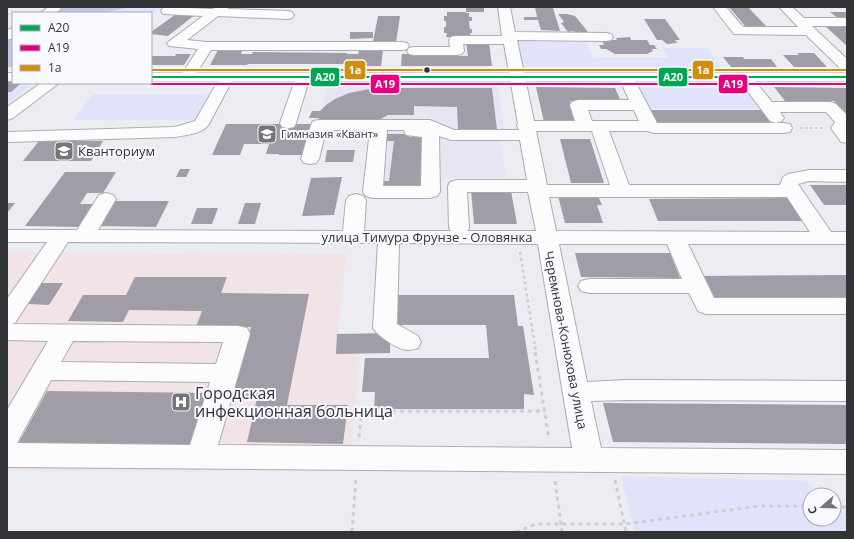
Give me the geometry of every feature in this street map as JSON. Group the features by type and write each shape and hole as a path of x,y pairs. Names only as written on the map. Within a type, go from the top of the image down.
{"street":[{"path":"165,12 252,7"},
{"name":"Черемнова-Конюхова улица","path":"504,7 589,460"},
{"path":"719,7 739,30 805,27 847,22"},
{"path":"785,7 847,67"},
{"path":"288,15 219,10 174,44 206,46 457,51 456,40 606,37"},
{"path":"187,77 206,46"},
{"path":"152,77 847,77"},
{"path":"7,147 175,132 188,129 201,124 227,77"},
{"path":"288,123 303,77"},
{"path":"626,77 650,126"},
{"path":"744,77 784,128"},
{"path":"7,115 50,84"},
{"path":"621,191 592,126 578,105 640,105"},
{"path":"767,107 830,107 844,122 844,133"},
{"path":"310,159 319,125 379,128 431,132 430,192 373,192 379,128"},
{"path":"379,128 430,125 451,135 592,126 650,126 654,128 784,128"},
{"path":"825,238 793,191 789,184 790,181 798,177 847,176"},
{"path":"459,228 457,186 621,191 793,191"},
{"path":"83,237 106,199"},
{"path":"353,237 356,200"},
{"name":"улица Тимура Фрунзе - Оловянка","path":"7,236 847,238"},
{"path":"7,317 61,236"},
{"path":"389,237 385,328 409,342"},
{"path":"675,238 706,306 847,306"},
{"path":"589,286 697,286"},
{"path":"7,332 238,334 200,457"},
{"path":"7,435 65,333"},
{"path":"43,371 226,372"},
{"path":"576,392 626,390 847,391"},
{"path":"7,455 847,462"}],"path":[{"path":"784,128 844,133"},
{"path":"517,237 545,411 562,532"},
{"path":"352,532 362,411 545,411"},
{"path":"516,532 536,524 624,524 759,506 802,506"}],"shaded area":[{"path":"64,7 125,7 107,12 55,12"},
{"path":"125,7 163,7 152,14 152,12 106,12"},
{"path":"12,36 12,67 7,67 7,39"},
{"path":"513,42 586,42 593,58 668,58 663,48 707,48 723,70 519,69"},
{"path":"328,85 498,85 505,133 452,133 431,123 317,124"},
{"path":"7,86 31,86 7,104"},
{"path":"637,88 748,88 764,109 647,109"},
{"path":"93,94 208,94 195,120 73,120"},
{"path":"427,128 500,137 506,178 444,178 433,193 371,193 377,129"},
{"name":"Городская инфекционная больница","path":"7,252 346,254 336,354 360,354 349,470 7,471"},
{"path":"621,476 806,481 812,487 802,487 802,527 842,527 842,511 847,511 847,532 635,532"}],"building":[{"path":"466,7 484,7 484,12 466,12"},
{"path":"535,7 553,8 560,31 541,30 538,20 524,20 524,17 537,17"},
{"path":"729,7 748,7 766,26 745,26"},
{"path":"179,12 196,14 168,36 152,34 152,31"},
{"path":"447,12 469,13 469,17 472,17 472,21 469,21 470,29 472,29 470,38 446,37 447,33 444,33 446,21 444,21 444,16 447,16"},
{"path":"830,12 847,12 847,19 839,19"},
{"path":"558,14 575,16 589,33 576,34 574,31 568,32 561,23 564,22"},
{"path":"378,16 400,16 396,43 373,42"},
{"path":"644,19 665,19 680,40 675,40 677,43 667,44 662,40 657,40"},
{"path":"824,25 847,26 847,46"},
{"path":"350,32 373,32 373,38 350,39"},
{"path":"630,37 631,40 647,40 650,45 654,45 657,49 652,49 653,51 647,54 615,54 606,49 601,49 599,45 604,45 602,40 617,40 616,38"},
{"path":"466,42 489,42 492,66 401,66 402,54 423,54 423,56 468,56"},
{"path":"218,50 242,50 241,54 252,54 253,52 358,54 359,51 383,51 381,66 344,66 344,64 210,65"},
{"path":"797,53 814,53 827,67 794,67 783,55 799,55"},
{"path":"176,54 191,54 184,65 152,65 152,56 175,56"},
{"path":"723,57 771,59 777,67 731,67"},
{"path":"8,81 12,81 11,84 20,84 11,92 7,92"},
{"path":"536,87 615,88 621,101 570,101 577,122 544,122"},
{"path":"774,87 847,88 847,116 834,101 785,101"},
{"path":"375,88 492,88 497,130 458,129 457,107 414,106 414,115 388,115 377,121 318,121 319,118 309,118 312,111 320,111 335,99 349,93"},
{"path":"648,110 763,110 775,127 656,126"},
{"name":"Гимназия «Квант»","path":"226,124 315,124 307,155 266,154 269,144 244,144 240,155 212,155"},
{"path":"385,134 410,134 409,137 427,137 425,187 378,189 379,181 389,181 394,141 384,141"},
{"path":"560,139 590,139 604,183 571,183"},
{"name":"Кванториум","path":"39,141 103,141 91,161 23,161"},
{"path":"327,150 355,150 353,162 325,162"},
{"path":"180,169 190,169 186,177 176,177"},
{"path":"65,172 116,172 103,193 87,193 80,204 95,204 81,227 25,226"},
{"path":"342,177 334,215 302,216 311,178"},
{"path":"810,185 847,185 847,205 824,205"},
{"path":"471,191 511,191 517,224 474,224"},
{"path":"558,196 598,196 602,205 597,205 603,223 565,223"},
{"path":"790,198 805,221 658,221 649,199"},
{"path":"114,201 169,201 156,227 98,226"},
{"path":"7,203 15,203 7,213"},
{"path":"245,203 261,203 255,224 238,224"},
{"path":"197,208 218,208 212,224 191,224"},
{"path":"575,253 670,253 680,278 581,277"},
{"path":"847,275 847,301 708,301 696,276"},
{"path":"135,277 227,277 221,293 309,294 287,405 348,405 343,444 247,442 257,398 231,398 251,327 196,327 202,311 129,310 123,322 68,321 83,295 126,295"},
{"path":"42,283 63,283 49,305 28,304"},
{"path":"397,295 514,295 518,326 523,326 534,395 524,394 524,409 374,409 375,392 362,392 365,358 489,358 486,325 395,325"},
{"path":"390,333 390,353 336,354 337,334"},
{"path":"47,391 211,393 194,446 18,444"},
{"path":"603,403 847,405 847,444 613,442"}],"transit line":[{"name":"1a","path":"152,70 847,70"},
{"name":"А20","path":"152,77 847,77"},
{"name":"A19","path":"151,84 847,84"}],"place":[{"name":"Гимназия «Квант»","path":"267,134"},
{"name":"Кванториум","path":"64,151"},
{"name":"Городская инфекционная больница","path":"181,402"}]}
